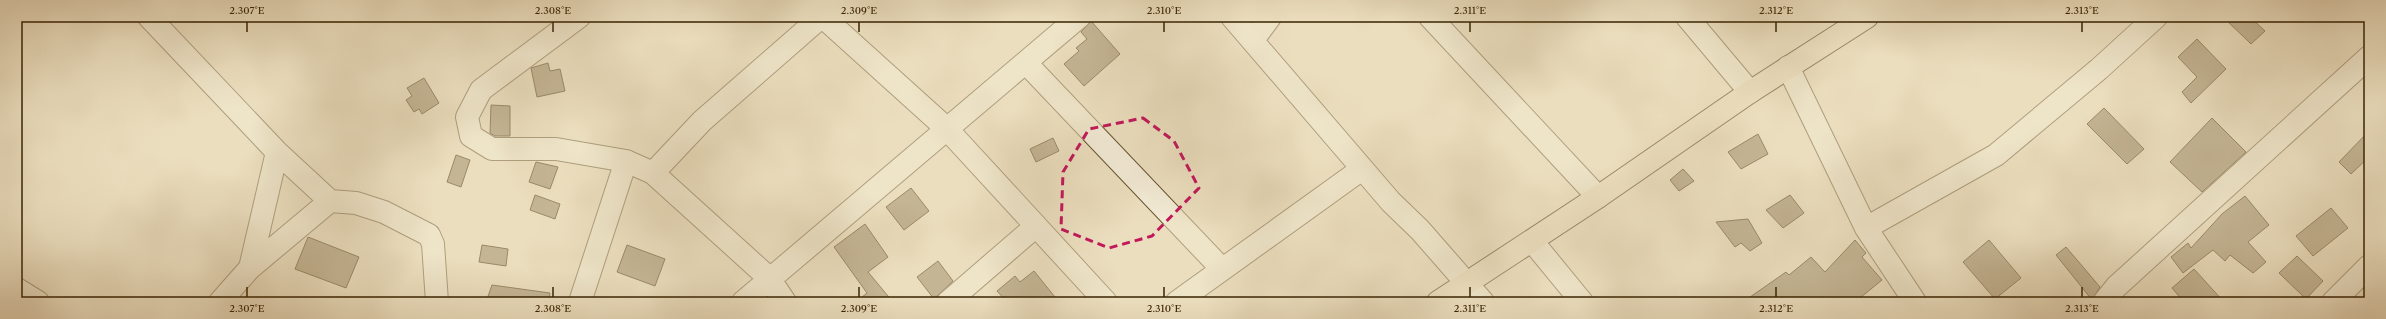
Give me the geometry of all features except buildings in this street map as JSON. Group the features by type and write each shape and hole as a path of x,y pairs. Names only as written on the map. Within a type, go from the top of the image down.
{"main road":[{"path":"1438,302 1598,197 1750,92 1867,17"}],"street":[{"path":"149,17 277,152 330,201 356,203 384,212 429,235 434,244 437,302"},
{"path":"579,17 481,90 468,117 470,136 492,149 556,149 626,161 653,173 770,278 785,302"},
{"path":"653,173 702,120 822,17 946,128 1106,302"},
{"path":"743,302 946,128 1080,17"},
{"path":"1232,17 1362,168 1483,302"},
{"path":"1253,40 1270,17"},
{"path":"1430,17 1598,197"},
{"path":"1687,17 1750,92"},
{"path":"1866,228 1996,155 2099,69 2156,17"},
{"path":"2104,302 2116,287 2369,57"},
{"path":"1026,63 1222,269"},
{"path":"1788,67 1866,228 1915,302"},
{"path":"250,268 277,152"},
{"path":"580,302 626,161"},
{"path":"1177,302 1362,168"},
{"path":"220,302 250,268 330,201"},
{"path":"948,302 1036,226"},
{"path":"1532,241 1582,302"},
{"path":"2333,302 2369,266"},
{"path":"17,289 38,302"}],"highlighted area":[{"path":"1143,118 1174,141 1199,188 1152,236 1109,248 1061,229 1063,172 1089,129"}]}
